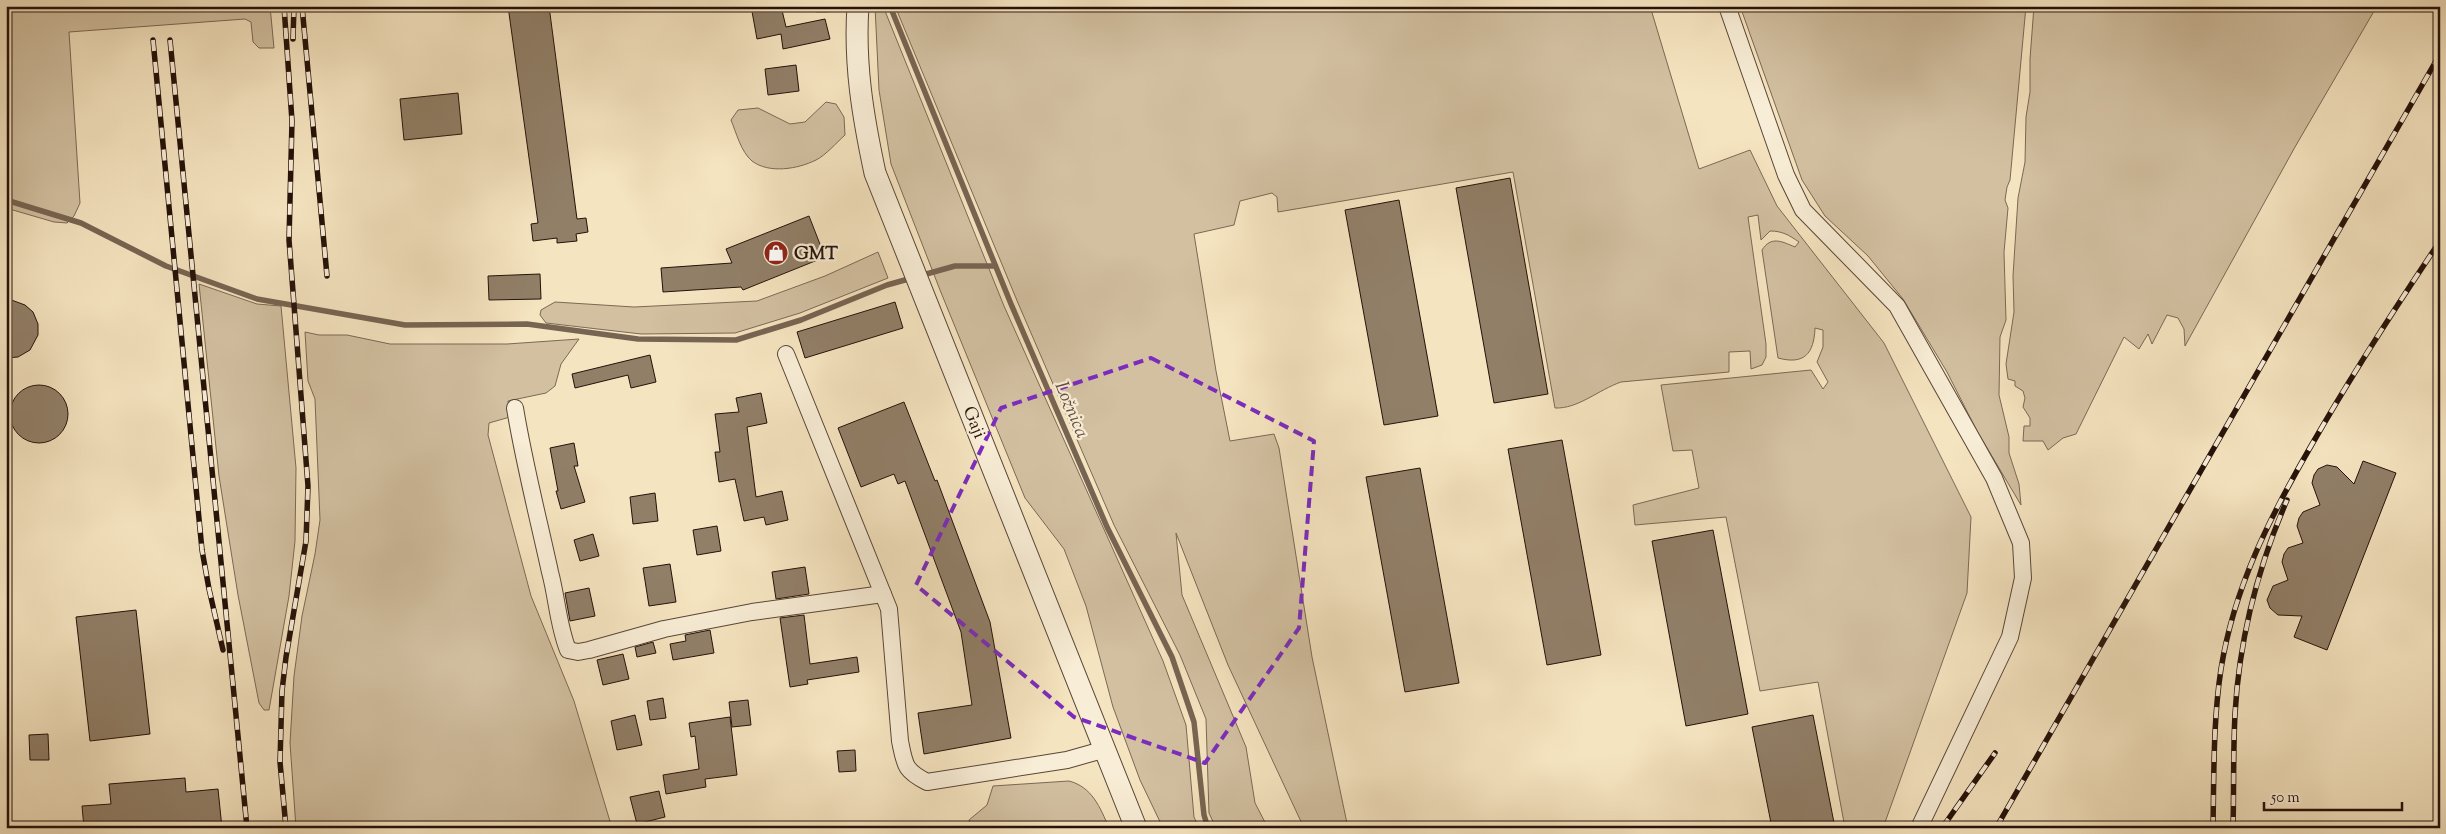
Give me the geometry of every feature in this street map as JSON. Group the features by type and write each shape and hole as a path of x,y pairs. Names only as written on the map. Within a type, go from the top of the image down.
{"street":[{"name":"Gaji","path":"858,6 856,42 860,97 875,173 1136,828"},
{"path":"1727,6 1786,175 1803,210 1896,306 1994,478 2021,543 2023,578 2010,637 1919,828"},
{"path":"786,354 889,609 900,741 904,760 910,773 927,782 1067,760 1106,749"},
{"path":"515,408 524,462 554,587 562,632 568,650 578,652 589,650 664,629 752,612 883,594"}],"highlighted area":[{"path":"1151,358 1314,441 1299,628 1205,763 1074,717 916,585 1001,408"}],"shaded area":[{"path":"6,6 270,6 274,48 259,48 253,42 251,22 245,19 69,32 80,203 74,216 67,223 54,222 6,208"},
{"path":"814,6 837,6 828,12 816,12"},
{"path":"875,6 883,6 1004,306 1163,661 1186,725 1194,817 1199,828 1163,828 1140,780 1113,707 1086,606 1064,549 1025,498 940,290 891,164 879,90"},
{"path":"895,6 1650,6 1699,169 1750,150 1777,206 1884,343 1971,517 1967,593 1883,828 1845,828 1818,682 1760,691 1726,517 1635,525 1633,505 1699,488 1692,450 1673,451 1661,385 1811,370 1823,389 1828,382 1817,362 1823,347 1823,330 1815,328 1810,351 1806,355 1795,360 1778,358 1762,250 1773,241 1795,247 1799,242 1792,237 1774,231 1770,231 1761,240 1758,215 1748,217 1766,344 1766,357 1762,365 1751,369 1750,351 1729,352 1729,372 1621,382 1580,402 1555,408 1513,172 1278,212 1277,197 1272,193 1240,201 1234,225 1194,234 1216,371 1230,441 1274,434 1279,448 1312,657 1348,828 1304,828 1228,665 1176,533 1182,595 1246,747 1255,803 1268,828 1216,828 1209,813 1206,719 1180,655 1114,525 1018,303"},
{"path":"1740,6 2026,6 2010,180 2005,200 2008,208 2004,252 2006,320 2000,337 1999,395 2009,437 2009,453 2019,484 2021,505 1977,431 1947,372 1903,299 1868,256 1825,216 1802,180"},
{"path":"2034,6 2377,6 2295,147 2185,346 2184,329 2178,318 2167,315 2152,344 2148,334 2139,349 2124,337 2076,434 2063,438 2048,450 2043,441 2023,441 2024,426 2030,426 2030,418 2023,407 2025,398 2023,391 2015,386 2015,381 2008,379 2006,364 2014,312 2013,276 2018,198 2025,162 2026,117 2030,92 2030,59"},
{"path":"826,102 836,104 844,117 845,135 820,158 792,168 767,168 752,161 742,147 731,120 738,110 758,108 790,124 805,122"},
{"path":"878,252 888,278 800,313 735,333 641,334 546,323 540,315 541,310 555,302 634,307 757,301 825,276"},
{"path":"199,284 257,304 281,306 296,468 295,541 289,596 269,710 264,710 259,703 238,595 219,476"},
{"path":"305,332 319,335 347,335 390,344 507,344 579,339 561,364 555,386 546,393 508,401 510,417 489,423 488,435 531,596 574,701 612,828 296,828 290,743 294,676 302,616 320,520 315,399 308,381"},
{"path":"1069,781 1084,788 1089,793 1098,805 1109,828 970,828 969,820 987,805 993,786"}],"building":[{"path":"508,6 549,6 577,219 586,218 588,232 576,234 577,241 557,243 557,238 533,241 531,224 538,223"},
{"path":"751,6 781,6 786,27 825,19 830,39 783,49 781,34 757,39"},
{"path":"796,65 799,91 768,95 765,69"},
{"path":"458,93 462,134 404,140 400,99"},
{"path":"1510,178 1548,394 1494,403 1456,188"},
{"path":"1399,200 1438,416 1384,425 1345,210"},
{"name":"GMT","path":"809,216 825,257 743,290 741,287 663,292 661,268 732,263 726,249"},
{"path":"540,274 541,299 489,300 488,276"},
{"path":"6,298 25,305 33,312 38,324 38,335 30,350 18,357 6,358"},
{"path":"895,302 903,328 805,358 797,332"},
{"path":"650,355 656,382 631,388 628,375 575,388 572,374"},
{"path":"39,385 55,390 63,398 68,414 63,430 55,438 39,443 23,438 15,430 10,414 15,398 23,390"},
{"path":"761,393 767,423 747,427 756,497 782,491 788,520 766,525 764,517 744,521 735,479 719,482 715,452 720,452 715,414 739,412 736,398"},
{"path":"904,402 935,481 937,480 990,622 1011,738 924,754 918,713 972,705 961,632 905,481 898,484 894,474 861,487 838,428"},
{"path":"1562,440 1601,655 1547,665 1508,449"},
{"path":"574,443 578,466 574,466 585,502 561,509 556,491 558,491 550,448"},
{"path":"2363,461 2396,473 2327,650 2294,637 2302,616 2278,615 2270,608 2267,600 2273,586 2288,580 2282,562 2284,554 2288,548 2303,543 2297,526 2299,518 2303,512 2320,505 2312,483 2318,469 2327,465 2337,467 2354,484"},
{"path":"1420,468 1459,683 1405,692 1366,477"},
{"path":"655,493 658,521 633,524 630,497"},
{"path":"717,526 721,551 697,555 693,530"},
{"path":"1713,530 1748,714 1686,726 1652,541"},
{"path":"593,534 599,556 580,561 574,540"},
{"path":"670,564 676,602 649,606 643,568"},
{"path":"805,567 809,594 776,599 772,572"},
{"path":"589,588 595,616 570,621 565,593"},
{"path":"136,610 150,734 90,741 76,617"},
{"path":"804,615 810,664 857,657 859,672 807,680 808,684 790,687 780,618"},
{"path":"710,630 714,653 673,660 670,644 686,641 685,635"},
{"path":"653,642 656,653 637,657 635,647"},
{"path":"623,654 629,679 603,685 597,660"},
{"path":"663,698 666,718 650,720 647,701"},
{"path":"748,700 751,725 732,727 729,702"},
{"path":"635,715 642,745 617,750 611,721"},
{"path":"1813,715 1835,828 1772,828 1752,727"},
{"path":"730,717 737,775 705,779 706,787 666,794 663,775 699,769 695,736 691,737 689,723"},
{"path":"48,734 49,760 30,760 29,735"},
{"path":"855,750 856,771 839,772 837,751"},
{"path":"185,778 186,792 218,789 222,828 84,828 82,806 111,804 109,784"},
{"path":"659,791 665,817 637,824 630,797"}],"waterway":[{"name":"Ložnica","path":"890,6 1011,304 1107,527 1172,657 1194,722 1204,815 1208,828"},
{"path":"6,200 81,223 166,266 257,299 405,325 527,324 638,339 736,340 801,320 887,285 955,266 995,266"}],"railway":[{"path":"284,6 292,121 289,240 308,486 306,541 282,691 280,762 286,828"},
{"path":"293,39 294,6"},
{"path":"302,6 327,276"},
{"path":"153,40 202,550 223,650"},
{"path":"170,40 247,828"},
{"path":"1996,828 2440,54"},
{"path":"2213,828 2214,748 2218,689 2227,639 2244,581 2281,499 2311,446 2406,291 2440,241"},
{"path":"2233,828 2235,714 2241,659 2259,578 2267,551 2287,500"},
{"path":"1942,828 1995,753"}],"place":[{"name":"GMT","path":"776,253"}]}
